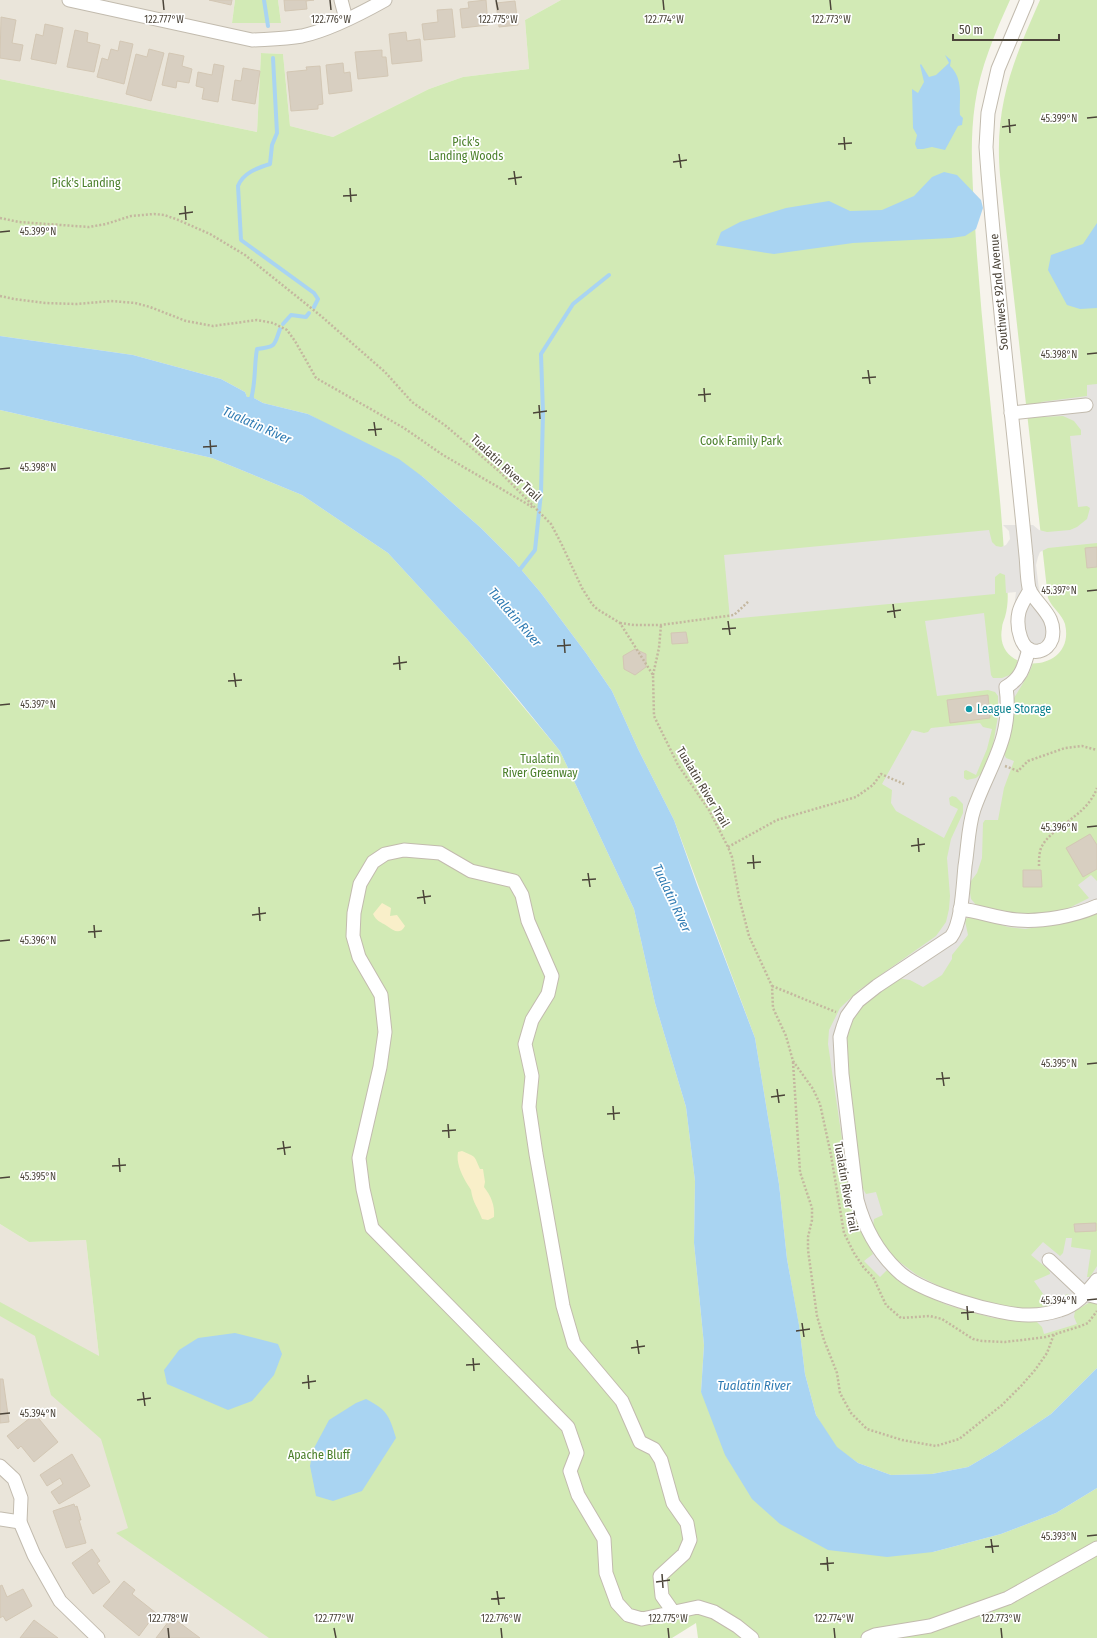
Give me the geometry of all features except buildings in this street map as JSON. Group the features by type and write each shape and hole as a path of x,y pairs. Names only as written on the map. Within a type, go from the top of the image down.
{"street":[{"path":"69,0 84,2 252,40 303,36 361,13 385,0"},
{"path":"341,0 346,19"},
{"name":"Southwest 92nd Avenue","path":"1027,0 1005,50 996,75 988,113 986,147 1010,413 1030,590"},
{"path":"1010,413 1086,405"},
{"path":"1030,590 1048,614 1053,628 1051,641 1047,646 1038,651 1029,649 1021,637 1018,621 1021,606 1030,590"},
{"path":"1029,649 1022,673 1017,680 1006,687 1008,699 1007,722 995,761 974,809 956,931 951,937 877,986 858,1001 848,1016 840,1037 842,1074 857,1200 860,1213 872,1239 889,1262 907,1279 944,1295 1002,1312 1030,1315 1046,1314 1061,1310 1091,1296 1097,1280"},
{"path":"674,1613 662,1596 660,1576 684,1554 690,1540 687,1523 673,1503 661,1460 654,1449 640,1442 622,1401 574,1344 563,1306 529,1107 532,1076 525,1044 532,1020 548,994 552,976 528,921 522,895 514,881 471,871 440,853 404,850 385,854 373,862 360,884 354,913 353,936 359,957 381,995 385,1032 380,1067 358,1158 372,1228 568,1427 577,1453 570,1471 578,1495 604,1539 606,1573 618,1603 628,1615 642,1619 674,1613 698,1607 714,1612 737,1626 752,1638"},
{"path":"960,909 972,910 1017,920 1057,917 1074,914 1097,906"},
{"path":"1049,1260 1091,1296"},
{"path":"0,1466 14,1479 21,1498 20,1522 34,1555 60,1601 98,1638"},
{"path":"0,1519 20,1522"},
{"path":"868,1638 875,1635 930,1626 1008,1598 1097,1548"}],"path":[{"name":"Tualatin River Trail","path":"0,218 18,222 89,227 106,224 131,216 154,214 164,215 176,219 210,234 245,256 320,316 385,372 412,402 446,426 500,472 550,524 562,542 582,588 592,604 620,623 653,676 654,716 678,765 706,805 728,847 732,857 739,897 749,936 772,986 773,1008 786,1036 793,1062 813,1089 820,1104 831,1155 844,1233 854,1253 864,1268 873,1277 886,1305 901,1318 930,1316 942,1320 973,1339 982,1341 1011,1342 1054,1334 1088,1323 1097,1311"},
{"path":"0,296 46,303 76,304 111,301 135,302 186,321 213,326 257,320 273,323 287,330 316,378 404,428 443,455 539,511"},
{"path":"620,623 634,625 661,625 734,615 749,601"},
{"path":"653,676 659,648 661,625"},
{"path":"995,761 1018,771 1028,761 1065,748 1082,746 1097,750"},
{"path":"728,847 777,820 856,797 873,785 881,774 904,784"},
{"path":"1038,866 1039,856 1045,842 1084,809 1095,794 1097,788"},
{"path":"772,986 848,1016"},
{"path":"793,1062 800,1172 812,1208 812,1220 808,1237 808,1250 818,1316 824,1340 837,1373 840,1393 851,1413 867,1428 902,1440 936,1446 959,1439 1002,1405 1021,1386 1035,1370 1046,1353 1054,1334"}],"shaded area":[{"path":"0,0 235,0 232,23 281,23 278,0 561,0 525,20 529,69 463,77 429,89 333,137 290,126 283,54 261,53 257,132 0,79"},
{"path":"1097,384 1097,543 1048,548 1040,552 1038,557 1036,565 1039,590 1056,627 1034,655 1032,666 1028,675 1014,698 1012,727 1004,754 1006,758 1014,761 1004,788 998,820 985,820 983,823 982,858 977,873 971,881 969,887 971,899 977,906 1000,914 1047,915 1067,909 1089,898 1078,885 1091,875 1097,881 1097,913 1059,924 1025,929 1008,927 972,916 967,918 965,921 968,935 952,955 952,959 942,975 923,987 910,980 897,978 855,1011 844,1038 859,1171 863,1189 866,1194 876,1192 883,1215 874,1219 873,1226 882,1244 893,1257 917,1275 943,1288 978,1301 1009,1308 1028,1309 1049,1306 1071,1296 1068,1294 1049,1301 1034,1281 1050,1274 1049,1270 1031,1255 1043,1242 1060,1256 1063,1253 1066,1238 1072,1238 1071,1247 1091,1250 1087,1277 1090,1277 1097,1266 1097,1298 1075,1311 1074,1317 1077,1324 1044,1334 1042,1327 1037,1322 993,1318 947,1305 915,1290 904,1283 888,1269 880,1277 864,1261 873,1254 852,1207 828,1044 829,1030 840,1008 859,990 936,936 946,922 949,909 950,896 947,858 951,839 963,813 963,804 956,797 952,796 949,798 950,805 958,809 944,838 896,811 891,803 892,790 882,784 912,730 924,733 928,732 931,728 980,723 983,727 992,729 987,749 976,775 966,770 964,771 964,778 967,780 976,778 981,774 993,745 998,716 998,696 995,692 988,690 937,696 925,621 984,613 991,675 993,678 1002,678 1012,674 1015,670 1020,651 1017,647 1014,635 1014,608 1016,592 1006,593 1005,575 1000,573 995,577 995,594 730,619 724,555 989,530 992,542 996,546 1001,547 1006,545 1010,539 1009,531 1003,525 1033,525 1039,530 1047,532 1070,530 1077,527 1087,519 1090,508 1087,506 1078,507 1070,436 1081,435 1081,430 1074,421 1063,416 1043,417 1041,402 1087,396 1087,385"},
{"path":"0,1224 29,1242 86,1240 99,1356 606,1638 0,1638"}],"green space":[{"path":"235,0 278,0 281,23 232,23"},
{"name":"Cook Family Park","path":"561,0 1010,0 989,51 977,91 972,134 973,180 985,352 1008,592 1007,611 1002,627 1003,644 1010,655 1021,662 1035,664 1048,661 1059,653 1065,641 1065,624 1062,617 1048,598 1000,175 1000,127 1003,105 1014,64 1040,0 1097,0 1097,1368 1051,1414 997,1450 968,1467 932,1474 891,1475 858,1463 834,1446 816,1415 805,1374 799,1326 787,1259 779,1184 755,1038 674,820 638,749 612,691 586,653 541,593 513,560 481,528 423,477 308,414 263,403 254,398 247,397 245,392 221,379 133,355 0,336 0,79 257,132 261,53 283,54 290,126 333,137 429,89 463,77 529,69 525,20"},
{"path":"0,410 212,458 302,495 388,553 467,639 560,751 634,909 655,1003 686,1107 695,1181 694,1243 704,1345 701,1392 933,1552 1001,1534 1056,1513 1097,1488 1097,1638 698,1638 696,1623 672,1638 269,1638 116,1533 128,1528 101,1439 51,1395 35,1336 0,1316 0,1302 99,1356 86,1240 29,1242 0,1224"}],"sand":[{"path":"382,903 391,908 390,916 397,915 405,926 403,929 397,931 392,929 374,916 373,914"},
{"path":"462,1151 474,1157 480,1169 483,1169 485,1182 484,1187 491,1197 494,1209 494,1217 488,1220 482,1219 473,1199 471,1190 458,1164 458,1152"}],"water":[{"path":"945,55 951,60 950,66 959,83 960,115 963,118 962,125 958,126 945,150 932,147 917,149 915,144 917,135 913,128 912,89 918,93 924,82 920,65 921,64 929,77 936,75 949,63"},
{"path":"944,172 957,175 981,200 983,208 976,229 965,236 853,243 774,254 716,245 721,232 740,222 786,208 829,201 850,211 882,210 914,196 932,177"},
{"path":"1097,223 1097,308 1080,309 1067,305 1048,270 1051,255 1083,244"},
{"name":"Tualatin River","path":"0,336 133,355 221,379 245,392 247,397 251,397 252,392 254,398 263,403 308,414 399,459 423,477 481,528 513,560 541,593 586,653 612,691 638,749 674,820 755,1038 779,1184 787,1259 799,1325 805,1374 816,1415 837,1447 858,1463 891,1475 932,1474 968,1467 997,1450 1051,1414 1097,1368 1097,1488 1056,1513 1001,1534 933,1552 887,1557 828,1550 780,1524 752,1499 725,1455 701,1392 704,1345 694,1243 695,1181 686,1107 655,1003 634,909 560,751 467,639 388,553 302,495 212,458 0,410"},
{"path":"235,1333 278,1344 282,1354 274,1375 252,1401 228,1410 167,1384 164,1370 179,1350 198,1338"},
{"path":"366,1399 383,1410 389,1418 396,1438 362,1491 333,1501 316,1496 310,1466 313,1450 329,1420 356,1403"}],"waterway":[{"path":"264,0 268,26"},
{"path":"273,58 277,133 272,145 270,164 255,169 247,174 240,181 238,186 241,240 314,293 318,299 314,307"},
{"path":"518,572 535,550 541,493 543,413 541,354 573,304 609,275"},
{"path":"283,324 291,315 306,317 309,313"},
{"path":"251,399 254,386 257,349 274,344 280,329"}],"place":[{"name":"League Storage","path":"969,709"}],"park label":[{"name":"Pick's Landing Woods","path":"466,149"},
{"name":"Pick's Landing","path":"86,183"},
{"name":"Tualatin River Greenway","path":"540,766"},
{"name":"Apache Bluff","path":"319,1455"}]}
